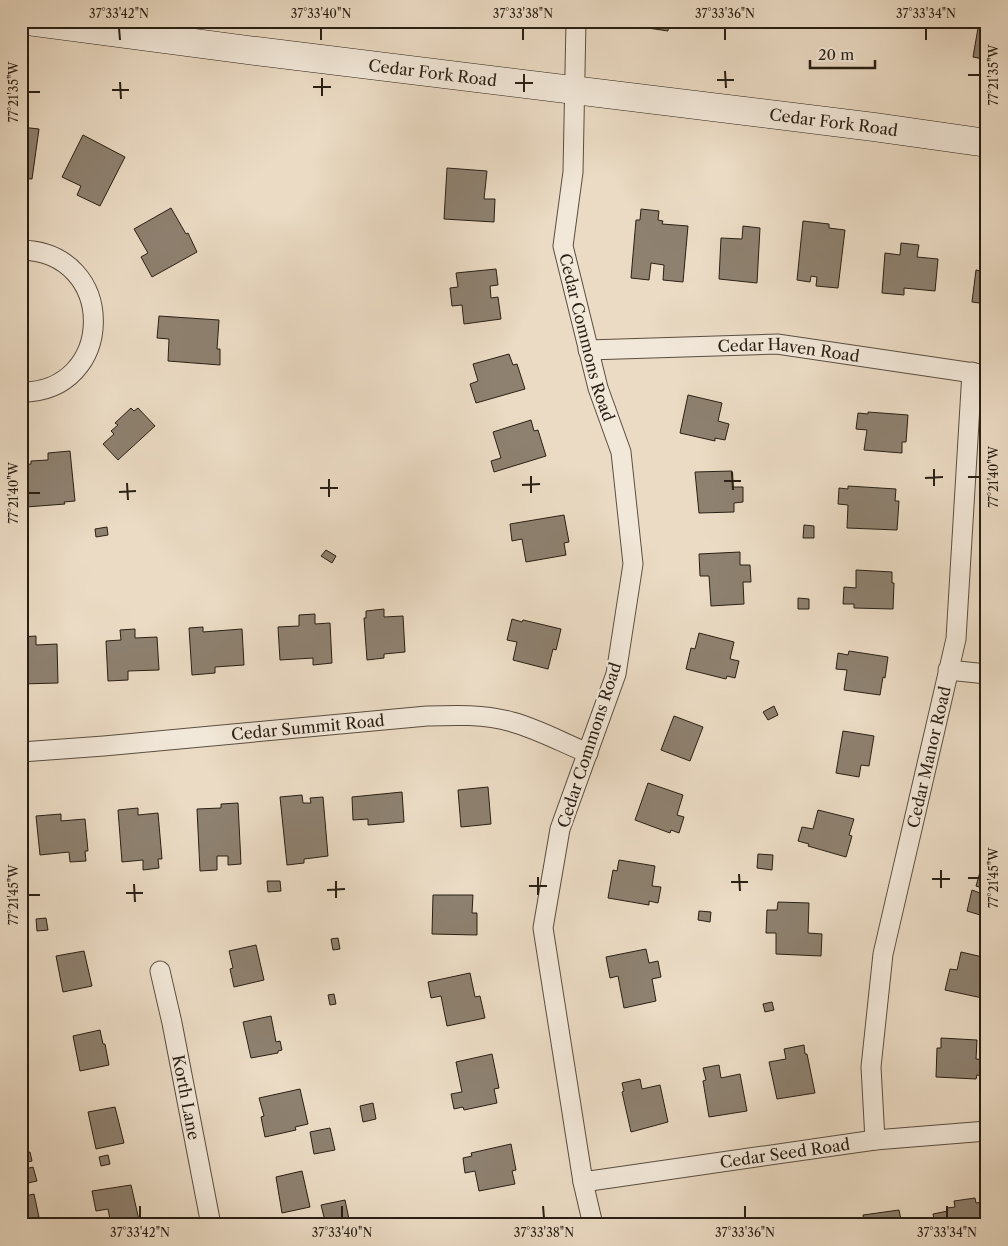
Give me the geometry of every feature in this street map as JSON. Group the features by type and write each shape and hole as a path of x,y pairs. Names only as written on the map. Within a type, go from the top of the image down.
{"street":[{"name":"Cedar Fork Road","path":"28,21 987,143"},
{"name":"Cedar Commons Road","path":"576,21 573,172 563,246 598,388 621,452 633,564 616,674 560,829 543,928 584,1182 593,1225"},
{"path":"21,250 33,250 48,254 62,261 75,271 91,298 94,322 91,345 73,372 61,382 46,388 31,392 21,392"},
{"name":"Cedar Haven Road","path":"588,350 777,344 980,374"},
{"name":"Cedar Manor Road","path":"875,1140 871,1067 883,954 956,639 980,374"},
{"path":"948,670 987,674"},
{"name":"Cedar Summit Road","path":"21,752 427,716 460,715 513,722 588,753"},
{"name":"Korth Lane","path":"160,971 212,1225"},
{"name":"Cedar Seed Road","path":"584,1182 875,1140 987,1131"}],"building":[{"path":"641,21 669,21 668,31 641,27"},
{"path":"810,21 844,21 843,25 829,23 828,28 810,27"},
{"path":"978,28 987,30 987,63 983,62 983,59 973,57"},
{"path":"21,127 39,129 32,179 21,178"},
{"path":"83,135 125,157 100,206 77,195 81,186 62,177"},
{"path":"447,168 487,171 484,199 495,199 494,222 444,219"},
{"path":"171,208 186,234 188,233 197,252 152,277 141,257 148,253 134,229"},
{"path":"641,209 659,211 658,220 663,221 662,224 688,226 683,282 663,280 664,265 651,263 649,280 631,278 636,220 640,220"},
{"path":"803,221 829,224 829,228 845,230 838,288 816,286 817,277 811,276 810,282 797,280"},
{"path":"743,226 760,228 757,283 719,279 721,238 742,239"},
{"path":"901,243 919,245 917,257 938,259 935,291 904,288 904,295 882,293 885,253 900,255"},
{"path":"496,269 498,285 490,286 491,298 498,297 501,319 464,324 462,305 452,306 450,288 458,287 456,273"},
{"path":"976,270 987,272 987,304 972,302"},
{"path":"159,316 219,320 217,349 220,349 220,365 168,361 169,339 157,338"},
{"path":"509,354 513,365 517,364 525,389 476,403 470,384 478,381 473,364"},
{"path":"688,395 722,403 718,421 729,424 725,440 715,438 715,441 680,433"},
{"path":"131,408 134,411 138,408 155,426 118,460 103,444 114,434 111,431 118,425 115,423"},
{"path":"868,412 908,415 906,442 902,442 902,453 864,450 867,430 856,429 858,413 868,414"},
{"path":"531,420 534,431 538,430 546,456 494,472 491,461 501,458 493,432"},
{"path":"70,451 75,501 64,502 65,504 26,507 22,465 31,464 31,461 48,460 48,453"},
{"path":"732,471 733,487 743,487 743,502 734,503 734,512 699,513 695,472"},
{"path":"848,486 896,489 895,501 899,501 897,530 847,528 848,505 838,504 839,488 848,489"},
{"path":"564,515 569,542 564,543 566,555 526,562 522,539 512,541 510,524"},
{"path":"804,525 814,526 814,538 803,538"},
{"path":"107,527 108,535 96,537 95,529"},
{"path":"326,550 336,556 332,563 321,556"},
{"path":"740,552 740,565 750,565 751,582 743,582 744,604 711,606 709,576 700,576 699,554"},
{"path":"856,570 892,572 892,583 894,583 893,609 854,608 854,604 843,604 844,587 856,588"},
{"path":"798,598 809,599 809,609 798,609"},
{"path":"384,609 384,617 403,616 405,652 384,654 384,658 367,660 364,618 366,618 366,611"},
{"path":"315,614 315,624 330,623 332,663 313,665 313,658 280,660 278,627 299,626 299,615"},
{"path":"512,619 561,629 556,650 553,649 548,669 513,660 517,642 507,640"},
{"path":"203,627 203,632 242,629 244,665 215,667 215,673 192,675 189,628"},
{"path":"135,629 135,638 157,637 159,670 128,671 128,680 108,681 106,641 121,640 120,630"},
{"path":"699,633 734,642 730,659 739,661 735,678 727,676 726,679 686,669 691,648 695,649"},
{"path":"36,636 36,645 57,644 58,683 21,684 21,637"},
{"path":"849,651 888,657 880,695 844,690 847,670 836,669 838,653 848,655"},
{"path":"774,706 778,715 768,720 763,712"},
{"path":"674,716 703,727 690,761 661,750"},
{"path":"843,731 874,736 869,766 861,765 859,777 836,773"},
{"path":"648,783 683,795 677,815 684,817 679,833 671,830 670,833 635,820"},
{"path":"488,787 491,824 461,827 458,790"},
{"path":"402,792 404,822 368,825 368,819 353,820 352,797"},
{"path":"302,795 303,803 311,803 310,798 323,797 328,856 304,859 304,863 287,865 280,797"},
{"path":"238,803 241,864 228,865 228,856 217,856 217,870 200,871 197,809 221,808 221,804"},
{"path":"138,808 138,815 158,813 162,859 158,859 159,868 143,870 143,860 122,862 118,810"},
{"path":"818,810 854,819 849,835 852,836 846,857 808,846 809,844 798,841 802,827 813,829"},
{"path":"61,814 61,821 85,819 88,851 85,851 86,861 70,862 69,852 40,855 36,816"},
{"path":"758,854 773,855 772,870 757,868"},
{"path":"619,860 655,866 652,886 661,887 658,903 649,901 649,905 608,898 613,870 617,871"},
{"path":"980,872 987,874 987,917 967,911 972,890 980,893 982,888 976,886"},
{"path":"267,881 280,881 281,891 268,892"},
{"path":"433,895 473,895 472,913 477,913 477,935 432,934"},
{"path":"778,902 809,903 808,933 822,934 821,956 776,954 776,933 766,933 767,910 777,910"},
{"path":"699,911 711,912 710,922 698,920"},
{"path":"46,918 48,930 37,931 36,919"},
{"path":"338,938 340,949 333,950 331,939"},
{"path":"256,945 264,980 234,987 230,969 233,968 229,951"},
{"path":"646,949 649,963 658,961 661,977 652,979 656,1001 624,1008 618,976 610,978 606,957"},
{"path":"84,951 92,986 63,992 56,956"},
{"path":"961,952 987,958 987,999 945,990 950,969 957,970"},
{"path":"470,973 475,997 480,996 485,1018 447,1026 441,996 431,998 428,982"},
{"path":"334,994 336,1004 330,1005 328,995"},
{"path":"772,1002 774,1010 765,1012 763,1004"},
{"path":"271,1016 276,1042 280,1041 282,1050 278,1051 278,1053 251,1058 243,1022"},
{"path":"100,1030 109,1065 80,1071 73,1036"},
{"path":"941,1038 977,1040 976,1059 987,1060 985,1076 977,1075 976,1079 936,1077 937,1048 941,1048"},
{"path":"804,1045 815,1093 777,1099 769,1062 786,1059 784,1049"},
{"path":"492,1054 499,1088 494,1089 497,1103 464,1110 463,1107 454,1109 451,1094 462,1092 456,1062"},
{"path":"719,1065 721,1078 740,1074 747,1111 709,1117 703,1081 706,1080 703,1068"},
{"path":"640,1079 642,1089 660,1085 668,1122 631,1132 622,1092 624,1091 622,1083"},
{"path":"300,1089 308,1124 295,1127 296,1130 265,1137 261,1117 264,1116 259,1098"},
{"path":"373,1103 376,1119 363,1122 360,1106"},
{"path":"115,1107 124,1143 96,1149 88,1112"},
{"path":"330,1128 335,1150 314,1154 310,1132"},
{"path":"511,1144 516,1170 512,1171 515,1184 479,1191 475,1171 465,1173 463,1158 472,1156 471,1153"},
{"path":"30,1152 32,1161 23,1163 21,1154"},
{"path":"108,1155 110,1164 101,1166 99,1157"},
{"path":"33,1167 37,1181 28,1183 25,1169"},
{"path":"302,1171 310,1207 282,1213 276,1177"},
{"path":"131,1185 139,1220 111,1225 108,1209 96,1211 92,1191"},
{"path":"34,1194 39,1217 26,1220 21,1197"},
{"path":"975,1198 976,1203 984,1202 987,1225 935,1225 933,1214 948,1211 947,1208 955,1207 954,1201"},
{"path":"345,1200 350,1224 326,1225 321,1205"},
{"path":"899,1210 902,1225 857,1225 864,1224 863,1215"},
{"path":"525,1219 526,1225 500,1225"}]}
